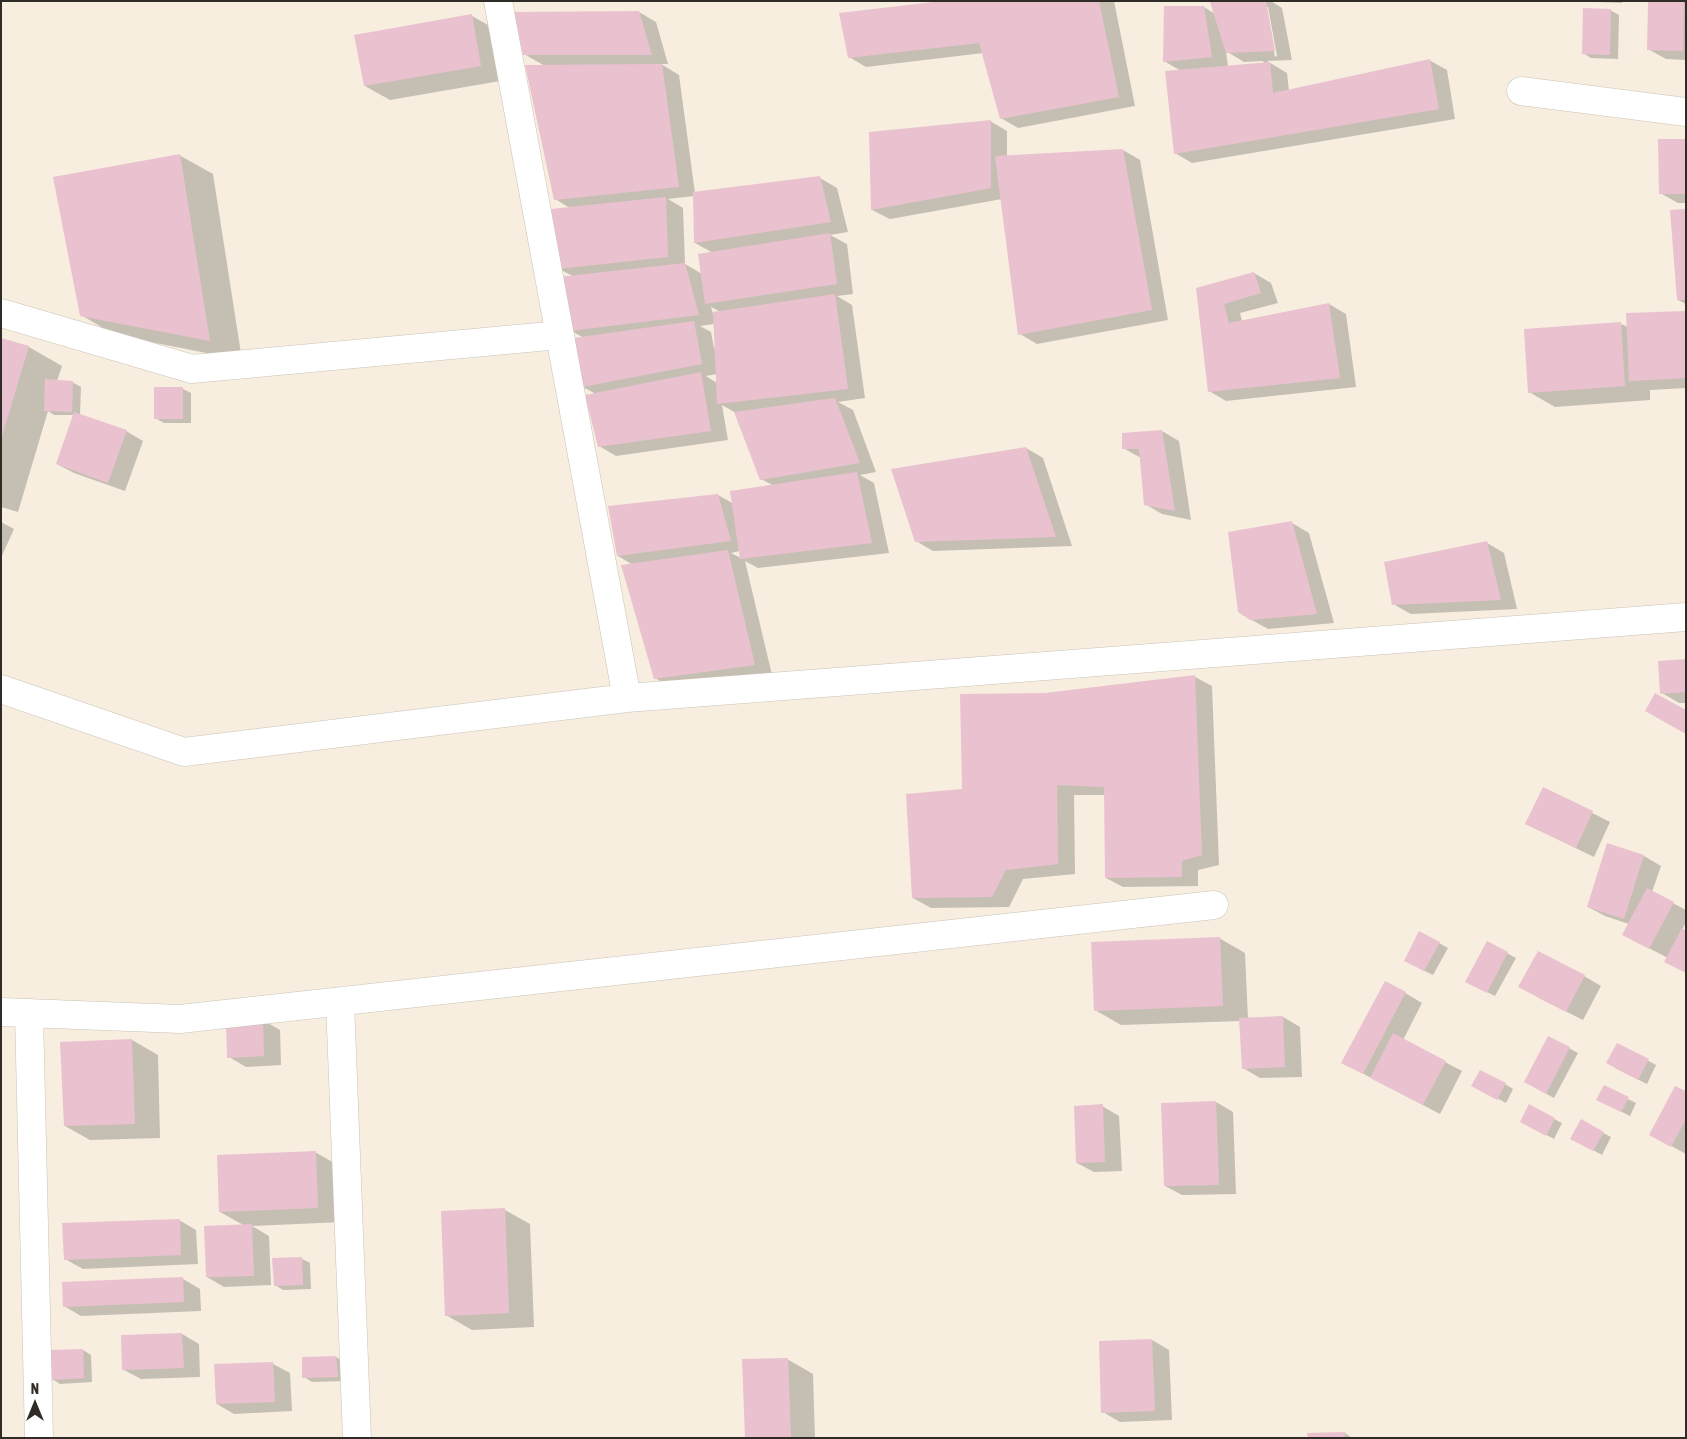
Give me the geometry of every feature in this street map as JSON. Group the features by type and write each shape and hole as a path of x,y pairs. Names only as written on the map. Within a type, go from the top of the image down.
{"street":[{"path":"498,1 627,698"},
{"path":"1521,91 1686,112"},
{"path":"1,314 192,369 560,335"},
{"path":"1,689 184,752 627,698 1686,617"},
{"path":"1,1012 180,1019 1214,905"},
{"path":"340,1002 357,1438"},
{"path":"29,1013 39,1438"}],"building":[{"path":"942,1 1099,1 1119,97 1000,119 979,43 848,58 839,13"},
{"path":"1266,1 1275,51 1226,53 1210,2"},
{"path":"1648,1 1684,1 1683,51 1647,50"},
{"path":"1164,6 1204,6 1212,57 1163,62"},
{"path":"1583,8 1611,9 1610,55 1582,54"},
{"path":"639,11 652,55 523,55 514,12"},
{"path":"472,14 481,66 364,86 354,35"},
{"path":"1430,59 1439,109 1174,154 1165,71 1270,62 1273,93"},
{"path":"662,64 679,187 554,200 525,65"},
{"path":"991,120 991,188 871,210 869,132"},
{"path":"1658,139 1686,139 1686,194 1659,194"},
{"path":"1123,149 1152,310 1018,335 995,156"},
{"path":"180,154 210,341 80,316 53,177"},
{"path":"820,176 831,222 694,243 693,192"},
{"path":"666,197 668,257 557,269 541,210"},
{"path":"1686,209 1686,300 1677,300 1670,210"},
{"path":"830,233 837,284 705,304 698,254"},
{"path":"685,263 699,315 569,331 559,277"},
{"path":"1254,272 1261,293 1224,304 1229,323 1329,303 1340,378 1208,392 1196,288"},
{"path":"835,294 848,389 717,404 713,312"},
{"path":"1686,311 1686,378 1629,381 1626,313"},
{"path":"694,321 702,364 582,387 574,338"},
{"path":"1621,322 1625,386 1528,393 1524,329"},
{"path":"1,338 29,346 2,436 1,435"},
{"path":"701,372 711,431 598,447 585,395"},
{"path":"45,379 73,381 72,412 44,411"},
{"path":"154,387 183,387 183,419 154,419"},
{"path":"835,398 860,463 760,480 734,412"},
{"path":"74,412 127,430 108,483 56,464"},
{"path":"1162,430 1175,511 1144,505 1139,449 1122,449 1122,433"},
{"path":"1026,447 1056,537 915,542 891,469"},
{"path":"857,472 872,543 740,559 730,491"},
{"path":"718,494 731,541 617,556 608,506"},
{"path":"1292,521 1317,614 1250,620 1238,612 1228,532"},
{"path":"1487,541 1501,600 1392,605 1384,562"},
{"path":"728,550 755,665 654,679 621,565"},
{"path":"1686,659 1686,692 1660,694 1658,661"},
{"path":"1195,675 1202,855 1182,861 1182,877 1105,878 1104,787 1057,785 1058,864 1006,870 992,897 912,898 906,794 962,789 960,694 1045,693"},
{"path":"1655,693 1686,710 1686,734 1645,711"},
{"path":"1543,787 1593,811 1576,848 1525,824"},
{"path":"1607,843 1644,855 1624,919 1587,907"},
{"path":"1647,888 1674,902 1649,949 1622,935"},
{"path":"1682,928 1686,931 1686,973 1664,962"},
{"path":"1419,931 1440,942 1424,971 1404,961"},
{"path":"1220,937 1223,1006 1094,1011 1091,942"},
{"path":"1487,941 1508,952 1487,993 1465,982"},
{"path":"1538,951 1585,975 1566,1012 1518,987"},
{"path":"1385,981 1406,992 1363,1074 1341,1063"},
{"path":"1283,1016 1285,1067 1242,1069 1239,1018"},
{"path":"263,1018 264,1056 227,1058 226,1020"},
{"path":"1393,1033 1446,1061 1423,1105 1370,1078"},
{"path":"1548,1036 1570,1047 1546,1094 1524,1082"},
{"path":"132,1039 135,1124 64,1126 60,1042"},
{"path":"1617,1043 1649,1059 1638,1080 1606,1063"},
{"path":"1480,1070 1506,1083 1497,1100 1471,1086"},
{"path":"1604,1085 1629,1097 1621,1112 1596,1100"},
{"path":"1675,1086 1686,1091 1686,1119 1671,1147 1649,1135"},
{"path":"1216,1101 1219,1185 1164,1186 1161,1103"},
{"path":"1103,1104 1105,1162 1076,1163 1074,1106"},
{"path":"1529,1104 1555,1118 1546,1136 1520,1122"},
{"path":"1581,1119 1604,1132 1593,1151 1570,1139"},
{"path":"316,1151 318,1208 219,1212 217,1155"},
{"path":"505,1208 509,1313 445,1316 441,1211"},
{"path":"180,1219 181,1255 64,1260 62,1223"},
{"path":"252,1224 254,1276 206,1277 204,1226"},
{"path":"302,1257 303,1285 274,1286 272,1258"},
{"path":"183,1277 184,1302 63,1307 62,1282"},
{"path":"182,1333 184,1368 122,1370 121,1335"},
{"path":"1152,1339 1155,1411 1101,1413 1099,1341"},
{"path":"83,1349 84,1378 51,1380 50,1350"},
{"path":"336,1356 338,1377 302,1378 302,1357"},
{"path":"788,1358 791,1438 745,1438 742,1359"},
{"path":"273,1362 275,1402 216,1404 214,1364"},
{"path":"1345,1432 1345,1438 1308,1438 1307,1433"}]}
